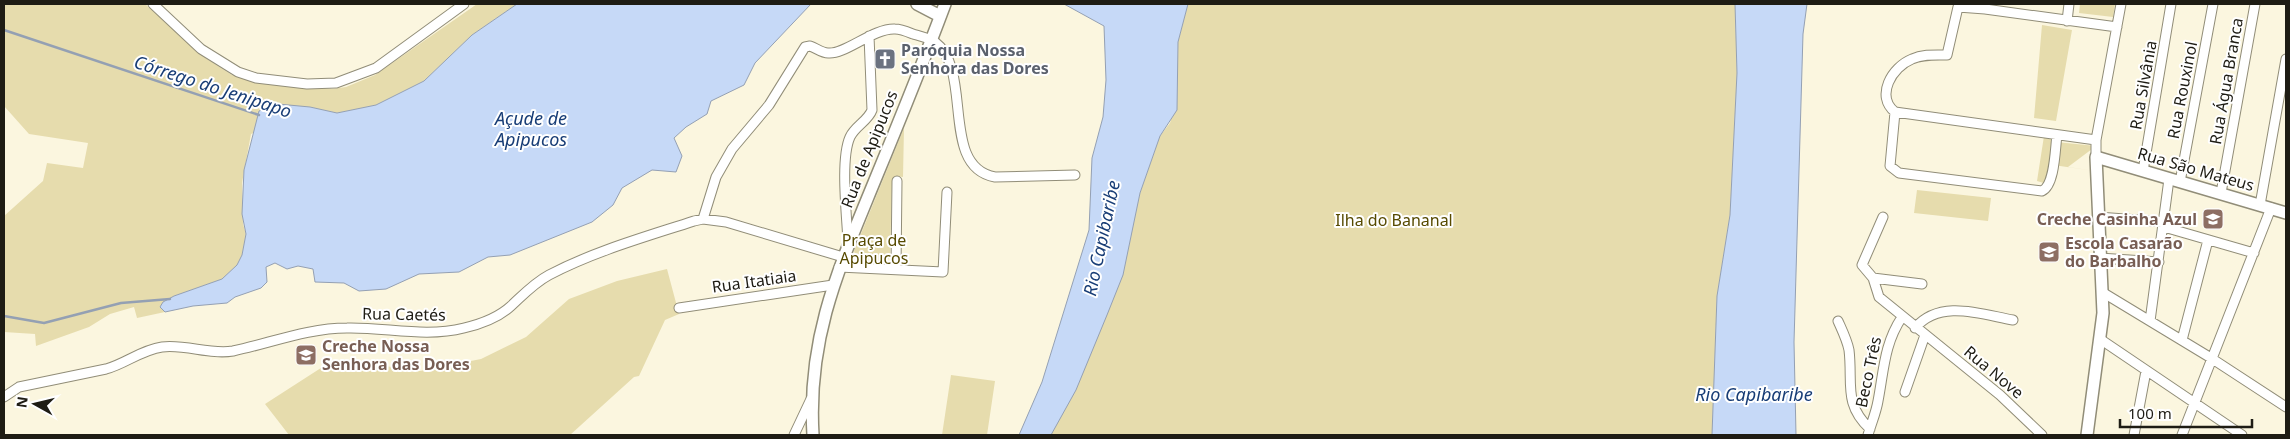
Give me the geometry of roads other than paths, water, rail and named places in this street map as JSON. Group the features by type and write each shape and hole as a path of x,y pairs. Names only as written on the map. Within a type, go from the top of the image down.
{"street":[{"path":"153,4 202,49 238,72 256,78 308,84 336,83 376,68 464,4"},
{"path":"917,4 940,16"},
{"name":"Rua de Apipucos","path":"813,435 811,399 819,340 834,281 848,242 945,4"},
{"path":"2067,21 2069,4"},
{"path":"2087,435 2100,339 2102,292 2096,140 2121,4"},
{"name":"Rua Silvânia","path":"2143,171 2172,4"},
{"name":"Rua Rouxinol","path":"2150,322 2164,225 2213,4"},
{"name":"Rua Água Branca","path":"2221,193 2255,4"},
{"path":"2096,140 1895,112 1888,106 1886,100 1892,74 1911,59 1920,56 1947,55 1958,6 2117,27"},
{"path":"703,219 716,177 732,149 769,105 805,48 810,46 826,53 835,53 869,36 896,29 931,40 938,45 950,66 962,142 966,153 979,170 987,175 1075,174"},
{"path":"848,242 846,152 851,136 872,110 869,36"},
{"path":"2182,435 2254,253 2265,206 2286,59"},
{"path":"1895,112 1890,166 1898,173 2042,191 2047,189 2051,182 2057,135"},
{"name":"Rua São Mateus","path":"2096,157 2286,213"},
{"path":"896,268 897,181"},
{"name":"Rua Caetés","path":"4,397 19,387 118,366 138,354 163,347 185,347 224,352 326,329 348,327 413,332 462,329 496,317 534,285 572,264 606,250 703,219 726,222 841,262 942,272 948,192"},
{"path":"1882,217 1862,261 1862,268 1873,278 1922,284"},
{"path":"2098,218 2164,225 2254,253"},
{"path":"2182,340 2208,240"},
{"path":"2100,258 2159,262"},
{"name":"Rua Nove","path":"1873,278 1877,295 1915,328 2000,395 2042,435"},
{"name":"Rua Itatiaia","path":"679,308 834,281"},
{"path":"2102,292 2211,358 2286,407"},
{"path":"1915,328 1929,315 1948,310 2013,320"},
{"name":"Beco Três","path":"1869,432 1878,402 1883,362 1888,344 1892,332 1902,317"},
{"path":"1838,321 1849,351 1853,407 1869,432"},
{"path":"1905,392 1925,335"},
{"path":"2100,339 2194,405 2242,435"},
{"path":"2134,435 2146,371"},
{"path":"794,435 811,399"}],"water":[{"name":"Açude de Apipucos","path":"517,4 811,4 755,63 744,85 711,101 707,114 686,127 674,138 682,156 676,172 652,170 622,188 613,205 592,222 510,255 488,257 459,272 419,274 386,289 359,291 344,283 315,282 313,269 298,266 287,269 275,263 266,267 267,282 261,288 235,297 227,303 193,306 165,312 160,307 163,302 174,296 222,279 237,265 242,255 246,234 242,214 244,170 259,111 278,104 310,107 337,113 376,105 424,81 472,35"},
{"name":"Rio Capibaribe","path":"1064,4 1188,4 1178,42 1177,110 1160,136 1140,193 1123,275 1076,390 1051,435 1019,435 1042,382 1089,230 1092,158 1103,117 1106,80 1104,26"},
{"name":"Rio Capibaribe","path":"1735,4 1807,4 1803,34 1794,342 1796,435 1712,435 1717,296 1730,215 1737,73"}],"waterway":[{"name":"Córrego do Jenipapo","path":"4,30 259,115"},
{"path":"4,316 44,323 121,303 170,299"}],"place":[{"name":"Paróquia Nossa Senhora das Dores","path":"885,59"},
{"name":"Creche Casinha Azul","path":"2213,219"},
{"name":"Escola Casarão do Barbalho","path":"2049,252"},
{"name":"Creche Nossa Senhora das Dores","path":"306,355"}],"park label":[{"name":"Ilha do Bananal","path":"1394,220"},
{"name":"Praça de Apipucos","path":"874,249"}]}
